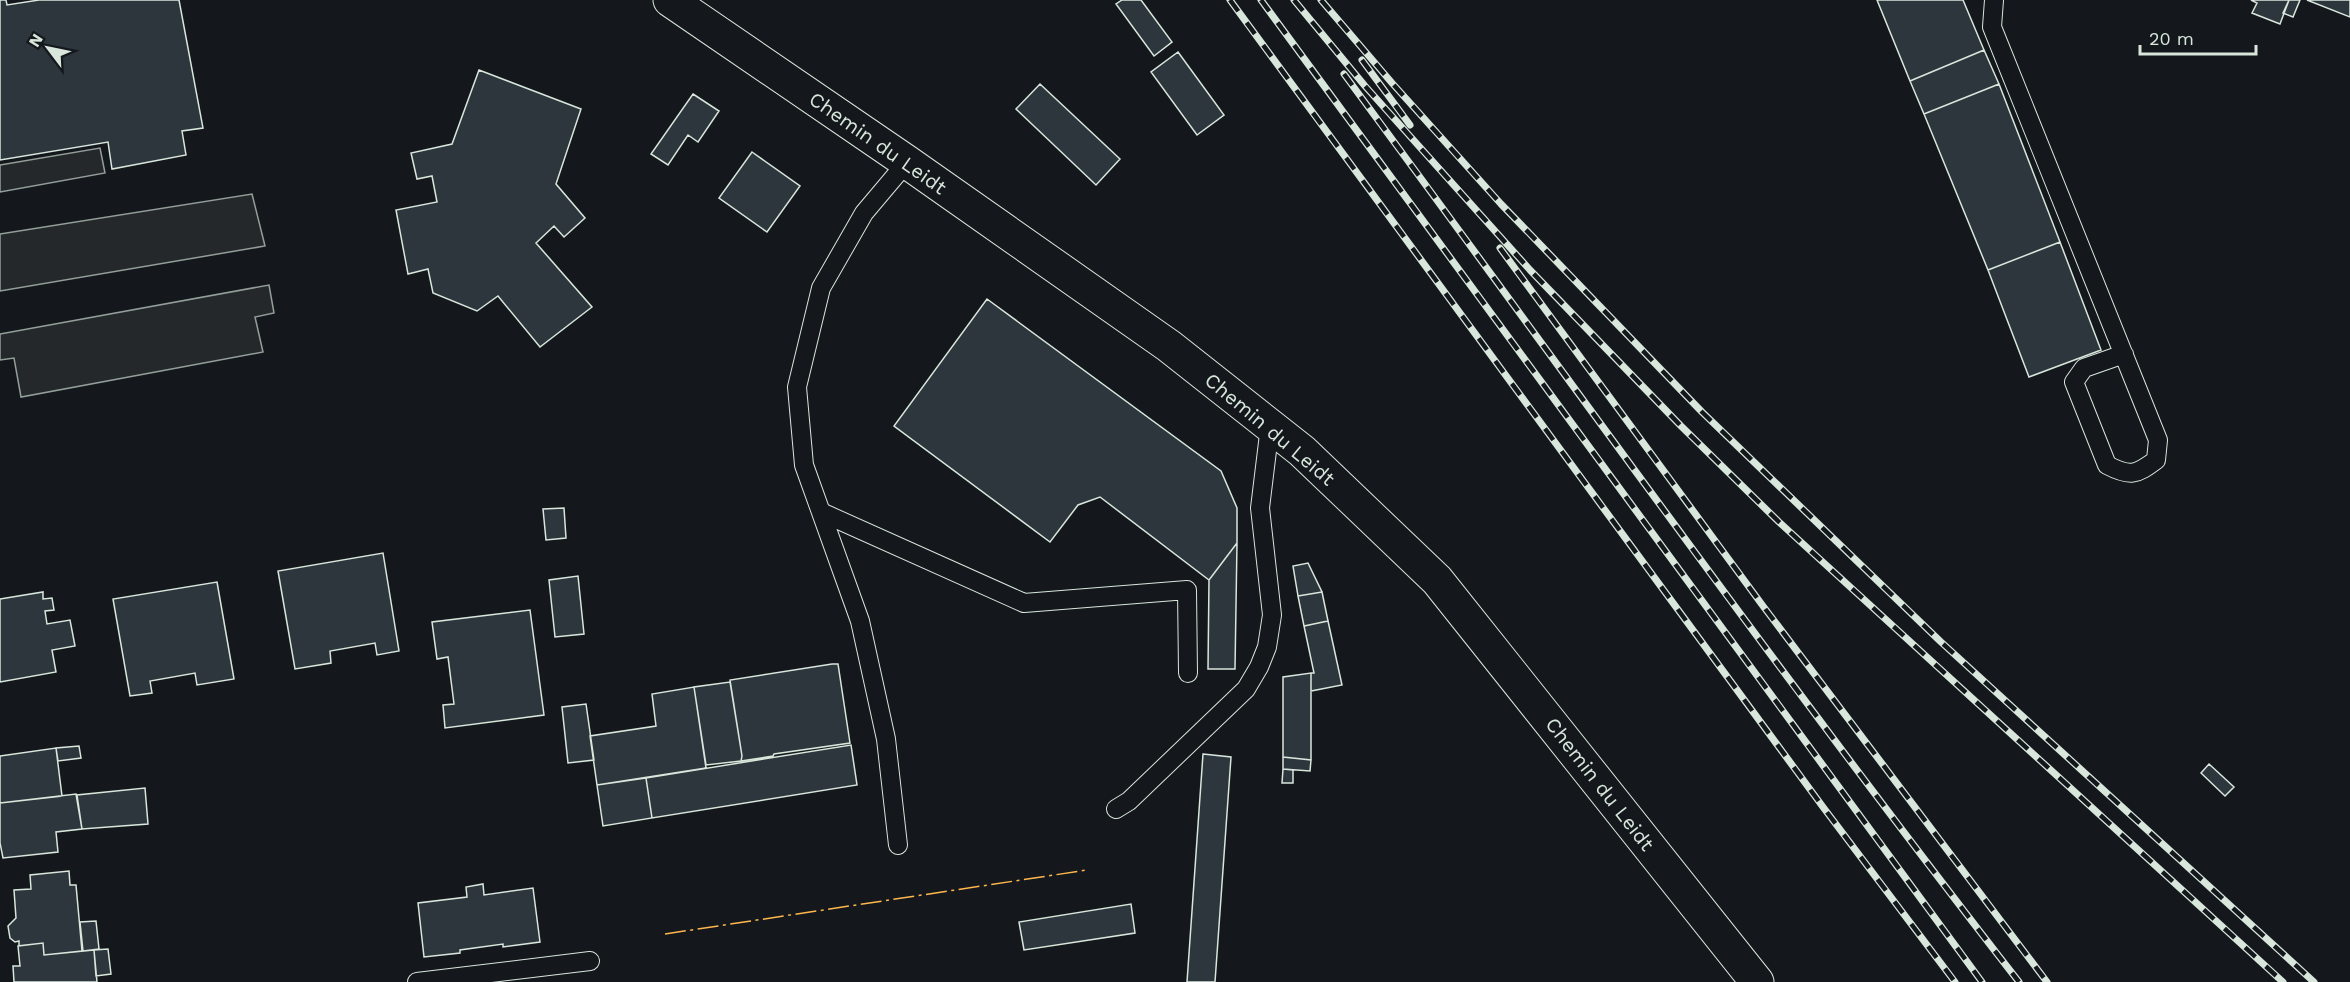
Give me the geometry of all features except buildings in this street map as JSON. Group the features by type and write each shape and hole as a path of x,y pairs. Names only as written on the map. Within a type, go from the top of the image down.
{"street":[{"name":"Chemin du Leidt","path":"670,0 907,162 1169,346 1302,451 1437,580 1757,982"}],"lane":[{"path":"1994,0 1992,27 2124,354 2158,440 2156,460 2140,472 2122,472 2107,465 2074,382 2084,368 2124,354"},
{"path":"898,845 886,739 860,621 804,465 797,387 821,288 864,213 907,162"},
{"path":"1116,809 1129,801 1246,689 1263,657 1267,647 1272,615 1260,508 1270,426"},
{"path":"820,512 1024,603 1187,590 1188,673"},
{"path":"417,982 590,961"}],"shaded area":[{"path":"100,148 105,173 0,192 0,165"},
{"path":"252,194 265,246 0,291 0,234"},
{"path":"269,285 274,313 255,317 263,352 21,397 14,358 0,360 0,334"}],"railway":[{"path":"1230,0 1823,807 1955,982"},
{"path":"1261,0 1982,982"},
{"path":"1294,0 1365,86 1530,270 1681,426 1779,522 2283,982"},
{"path":"1321,0 1501,204 1702,412 1941,642 2314,982"},
{"path":"1362,60 1410,125"},
{"path":"1344,74 1847,757 2019,982"},
{"path":"1500,248 1763,606 2047,982"}],"power":[{"path":"665,934 1087,870"}]}
